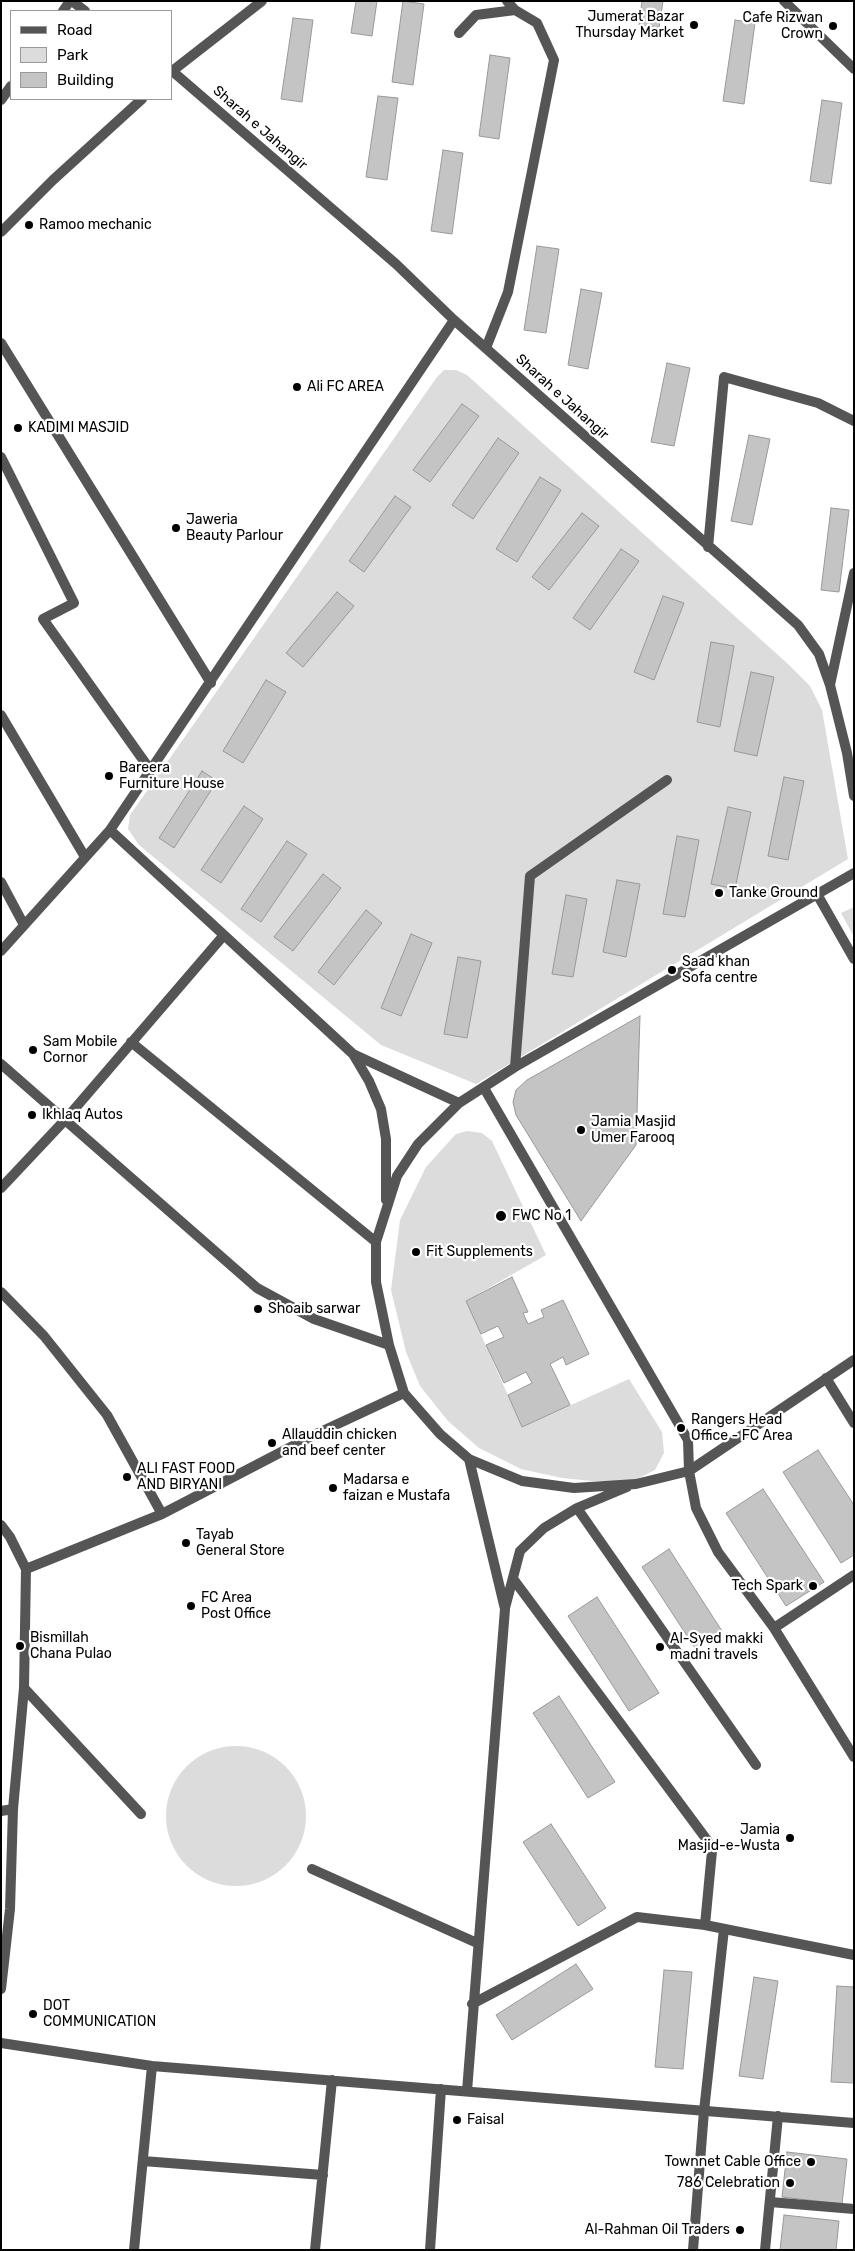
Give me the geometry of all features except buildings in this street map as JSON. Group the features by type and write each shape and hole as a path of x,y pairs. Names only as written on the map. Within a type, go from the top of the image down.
{"street":[{"path":"71,1 84,10"},
{"path":"172,71 262,1"},
{"path":"486,348 508,292 554,60 537,23 515,10 507,1"},
{"path":"784,1 854,69"},
{"path":"459,33 476,15 515,10"},
{"name":"Sharah e Jahangir","path":"172,71 396,264 454,320 708,547 771,599 798,625 819,654 830,685 854,796"},
{"path":"1,100 10,87"},
{"path":"1,232 53,180 141,100"},
{"path":"1,951 110,830 211,683 454,320"},
{"path":"1,343 211,683"},
{"path":"708,547 724,377 818,403 854,422"},
{"path":"1,457 74,603 43,619 151,771"},
{"path":"830,685 854,573"},
{"path":"1,715 85,858"},
{"path":"515,1067 530,876 667,780"},
{"path":"110,830 353,1054 369,1081 381,1109 386,1139 386,1206"},
{"path":"636,1484 574,1488 522,1481 469,1458 440,1434 404,1393 390,1345 376,1282 376,1242 386,1206 397,1176 418,1144 459,1103 515,1067 854,873"},
{"path":"1,882 24,925"},
{"path":"818,894 854,959"},
{"path":"1,1188 65,1120 224,935"},
{"path":"131,1042 376,1242"},
{"path":"353,1054 459,1103"},
{"path":"1,1064 257,1288 314,1319 390,1345"},
{"path":"484,1088 688,1440 689,1471 696,1508 718,1552 774,1628 854,1757"},
{"path":"1,1292 44,1336 107,1415 162,1514"},
{"path":"467,2092 472,2004 505,1610 520,1551 544,1528 577,1508 636,1484 689,1471 854,1360"},
{"path":"826,1378 854,1423"},
{"path":"26,1570 162,1514 314,1435 404,1393"},
{"path":"469,1458 505,1610"},
{"path":"577,1508 756,1765"},
{"path":"1,1525 10,1537 26,1570 24,1688 13,1809 10,1909 1,1989"},
{"path":"774,1628 854,1575"},
{"path":"514,1580 707,1840 712,1851 705,1925"},
{"path":"24,1688 141,1814"},
{"path":"1,1811 13,1809"},
{"path":"312,1869 477,1943"},
{"path":"472,2004 637,1917 705,1925 854,1955"},
{"path":"693,2250 704,2111 724,1929"},
{"path":"1,2043 152,2066 854,2122"},
{"path":"134,2250 152,2066"},
{"path":"315,2250 332,2080"},
{"path":"430,2250 441,2089"},
{"path":"766,2250 778,2116"},
{"path":"143,2161 323,2175"},
{"path":"770,2202 854,2208"}],"green space":[{"path":"444,370 456,370 467,375 788,664 810,686 822,710 848,859 476,1084 381,1045 139,845 128,829 130,815 437,377"},
{"path":"854,907 854,937 841,913"},
{"path":"467,1131 482,1133 492,1141 546,1255 466,1301 522,1427 629,1379 662,1432 664,1453 655,1470 633,1481 592,1481 562,1478 521,1469 479,1448 448,1421 420,1386 406,1352 391,1290 400,1220 426,1167 456,1134"},
{"path":"236,1746 250,1747 263,1751 285,1767 301,1789 305,1802 305,1830 301,1843 285,1865 263,1881 250,1885 236,1886 222,1885 209,1881 187,1865 171,1843 167,1830 166,1816 167,1802 171,1789 187,1767 209,1751 222,1747"}],"place":[{"name":"Jumerat Bazar Thursday Market","path":"694,25"},
{"name":"Cafe Rizwan Crown","path":"833,26"},
{"name":"Ramoo mechanic","path":"29,225"},
{"name":"Ali FC AREA","path":"297,387"},
{"name":"KADIMI MASJID","path":"18,428"},
{"name":"Jaweria Beauty Parlour","path":"176,528"},
{"name":"Bareera Furniture House","path":"109,776"},
{"name":"Tanke Ground","path":"719,893"},
{"name":"Saad khan Sofa centre","path":"672,970"},
{"name":"Sam Mobile Cornor","path":"33,1050"},
{"name":"Ikhlaq Autos","path":"32,1115"},
{"name":"Jamia Masjid Umer Farooq","path":"581,1130"},
{"name":"FWC No 1","path":"501,1216"},
{"name":"Fit Supplements","path":"416,1252"},
{"name":"Shoaib sarwar","path":"258,1309"},
{"name":"Rangers Head Office - FC Area","path":"681,1428"},
{"name":"Allauddin chicken and beef center","path":"272,1443"},
{"name":"ALI FAST FOOD AND BIRYANI","path":"127,1477"},
{"name":"Madarsa e faizan e Mustafa","path":"333,1488"},
{"name":"Tayab General Store","path":"186,1543"},
{"name":"Tech Spark","path":"813,1586"},
{"name":"FC Area Post Office","path":"191,1606"},
{"name":"Bismillah Chana Pulao","path":"20,1646"},
{"name":"Al-Syed makki madni travels","path":"660,1647"},
{"name":"Jamia Masjid-e-Wusta","path":"790,1838"},
{"name":"DOT COMMUNICATION","path":"33,2014"},
{"name":"Faisal","path":"457,2120"},
{"name":"Townnet Cable Office","path":"811,2162"},
{"name":"786 Celebration","path":"790,2183"},
{"name":"Al-Rahman Oil Traders","path":"740,2230"}]}
